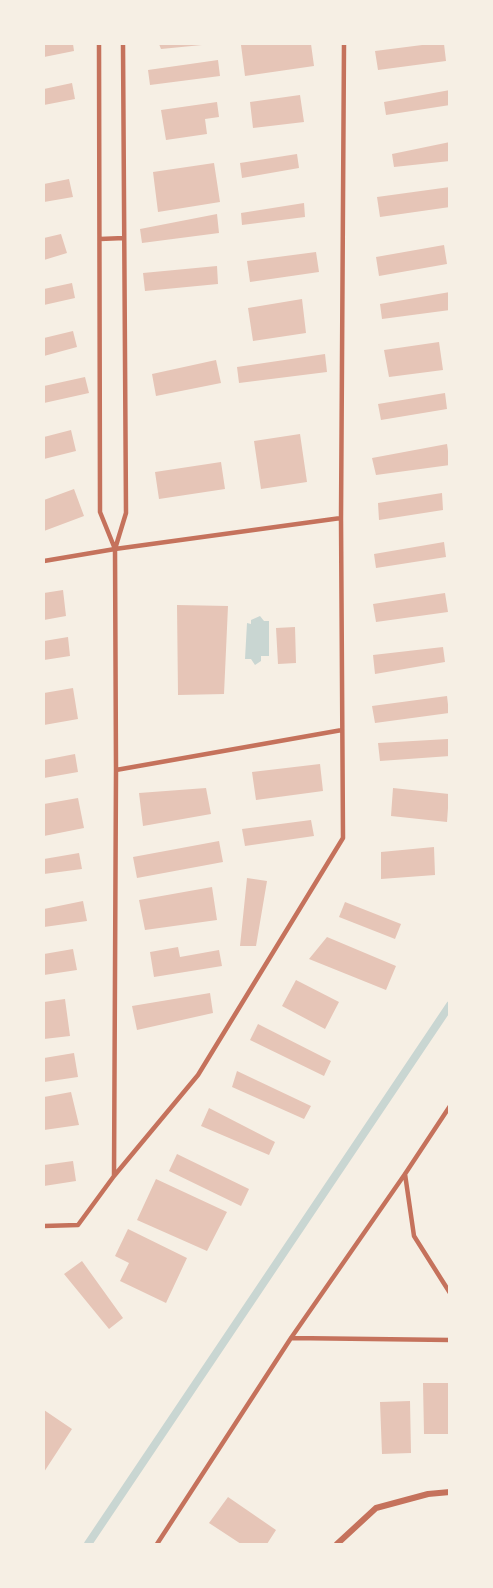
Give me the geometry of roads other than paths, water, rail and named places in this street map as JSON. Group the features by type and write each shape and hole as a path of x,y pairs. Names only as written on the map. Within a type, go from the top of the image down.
{"street":[{"path":"337,1545 376,1508 428,1494 450,1492"}],"lane":[{"path":"99,44 100,512 115,549"},
{"path":"114,1176 115,549 126,513 123,44"},
{"path":"44,1226 78,1225 114,1176 198,1075 343,838 341,518 344,44"},
{"path":"100,239 124,238"},
{"path":"44,561 341,518"},
{"path":"116,770 342,730"},
{"path":"157,1545 291,1338 450,1106"},
{"path":"405,1174 414,1236 450,1293"},
{"path":"291,1338 450,1340"}],"waterway":[{"path":"88,1544 450,1005"}]}
